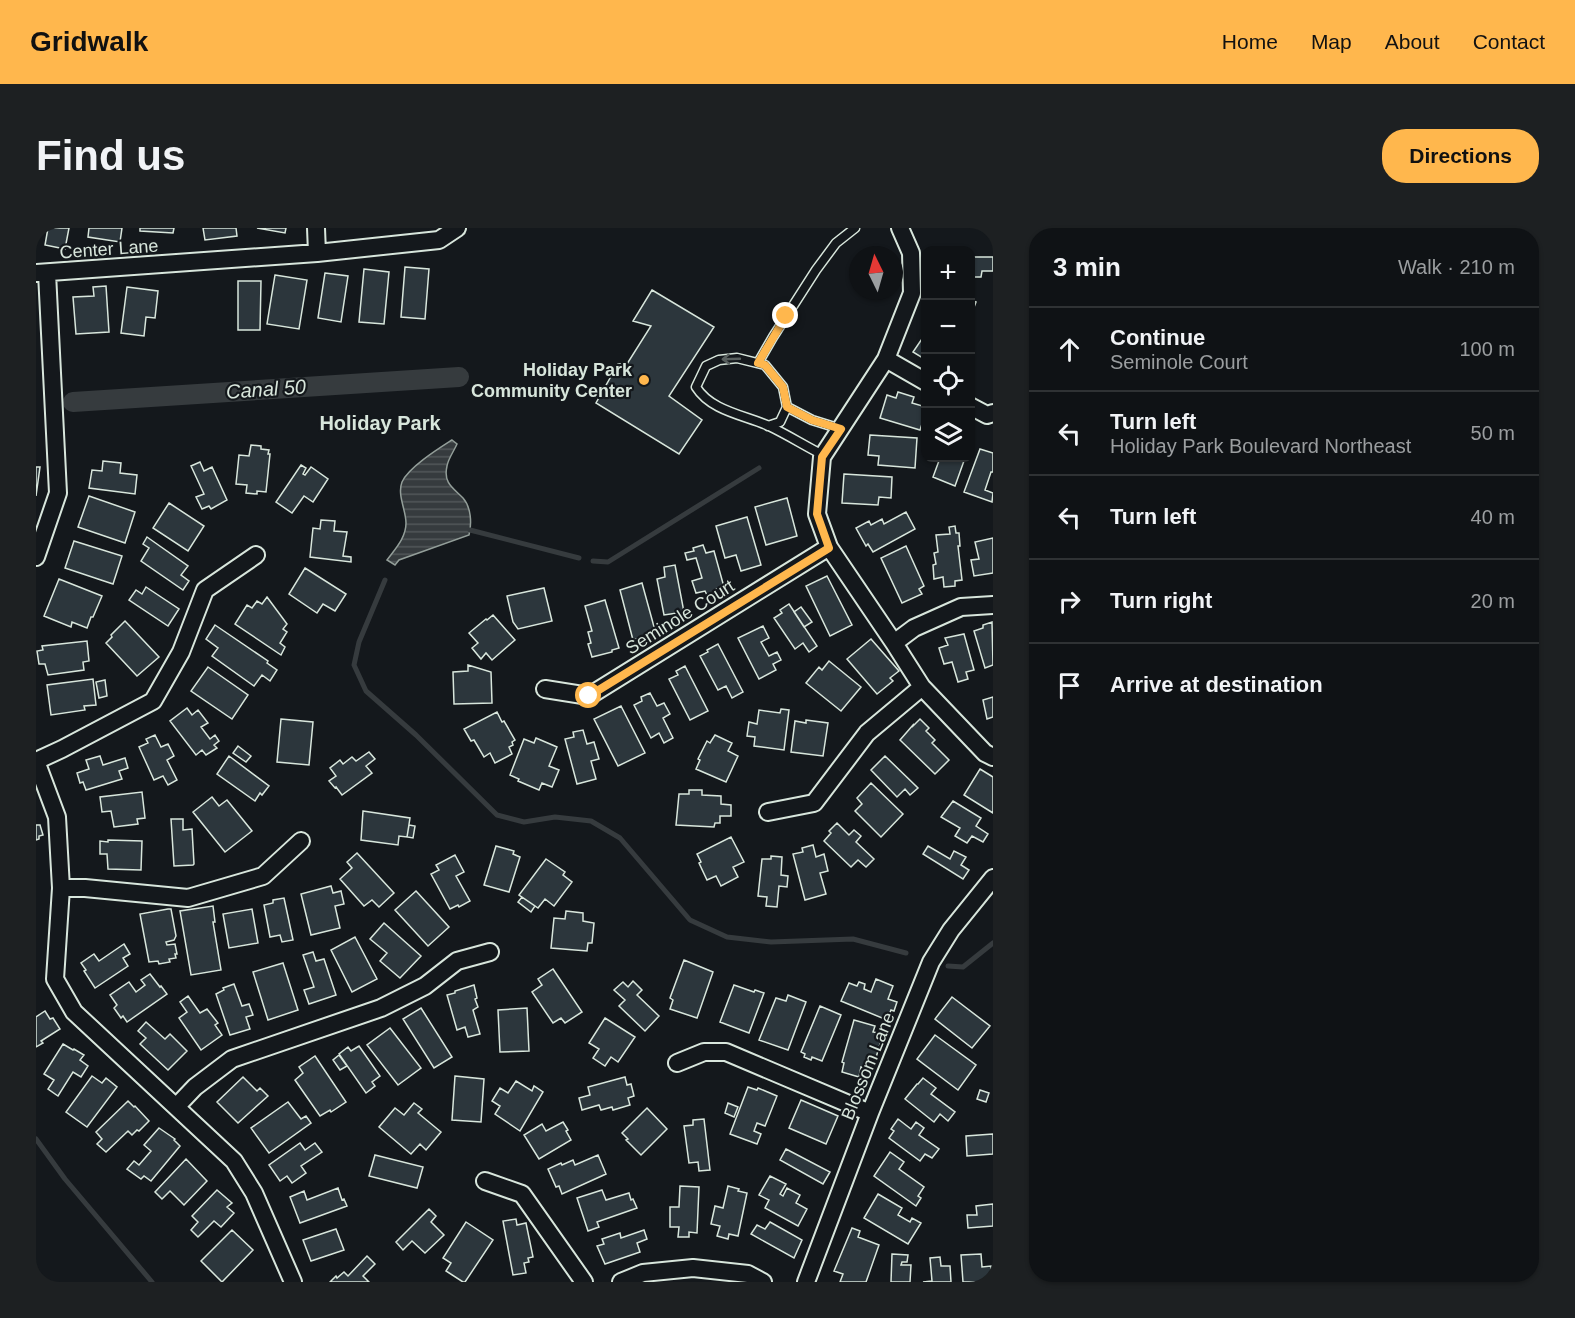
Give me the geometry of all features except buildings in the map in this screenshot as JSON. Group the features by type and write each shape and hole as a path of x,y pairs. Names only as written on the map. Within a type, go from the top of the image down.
{"street":[{"path":"316,228 317,253"},
{"name":"Center Lane","path":"41,273 317,253 439,240 457,228"},
{"path":"900,228 911,253 912,293 886,359 823,455 817,514 829,548 922,687 985,753 993,757"},
{"path":"36,556 58,494 41,273"},
{"path":"886,359 921,379"},
{"path":"974,408 987,415 993,413"},
{"name":"Seminole Court","path":"545,689 589,696 829,548"},
{"path":"256,555 205,590 181,652 153,701 36,761 57,817 61,888 55,979 74,1012 234,1161 254,1193 292,1282"},
{"path":"894,643 914,627 961,607 993,605"},
{"path":"768,812 814,803 867,733 922,687"},
{"path":"61,888 85,888 188,898 263,876 301,841"},
{"name":"Blossom Lane","path":"806,1282 870,1113 931,962 951,930 993,878"},
{"path":"176,1107 195,1087 232,1059 381,1008 425,986 458,961 490,952"},
{"path":"677,1064 704,1052 726,1052 870,1113"},
{"path":"485,1181 522,1194 584,1282"},
{"path":"621,1282 642,1273 693,1268 748,1274 763,1282"}],"lane":[{"path":"758,363 816,270 836,243 855,228"},
{"path":"768,426 780,422 787,407 783,387 765,365 737,358 719,360 706,366 696,387 702,397 719,408 768,426 823,455"},
{"path":"787,407 812,420 841,429"}],"shaded area":[{"path":"452,440 457,444 448,463 446,477 468,506 471,520 469,535 399,560 395,565 387,560 400,543 406,528 401,497 402,482 417,464"}],"waterway":[{"name":"Canal 50","path":"73,402 459,377"},
{"path":"593,561 608,562 759,468"},
{"path":"470,530 579,558"},
{"path":"385,580 359,642 354,665 366,691 416,735 497,815 524,822 555,817 591,821 620,838 690,920 727,937 771,942 853,939 906,953"},
{"path":"948,966 963,967 993,943"},
{"path":"36,1139 65,1179 152,1282"}],"place":[{"name":"Holiday Park Community Center","path":"644,380"}],"district":[{"name":"Holiday Park","path":"380,423"}],"route":[{"path":"589,696 829,548 817,514 822,457 841,429 812,420 787,407 783,387 765,365 758,363 786,316"}]}
